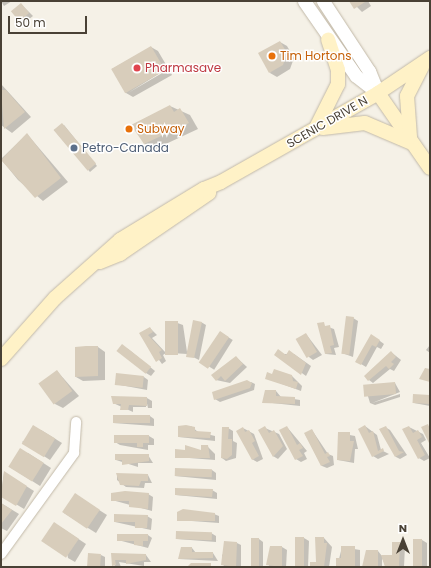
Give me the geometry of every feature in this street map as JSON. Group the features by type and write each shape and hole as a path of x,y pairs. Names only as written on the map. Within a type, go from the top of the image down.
{"main road":[{"path":"315,129 338,84 338,70 328,40"},
{"path":"412,143 406,116 407,96 412,79 428,59"},
{"name":"SCENIC DRIVE N","path":"1,359 56,298 97,263 120,240 204,189 221,182 378,93 428,59"},
{"path":"378,93 430,168"},
{"path":"315,129 365,123 412,143"}],"street":[{"path":"304,1 328,40 356,76 378,93"},
{"path":"323,1 369,71 378,93"},
{"path":"1,554 74,453 76,422"}],"building":[{"path":"349,1 364,1 365,2 354,9"},
{"path":"21,3 29,13 19,21 11,11"},
{"path":"280,41 287,53 283,65 269,73 258,53"},
{"path":"151,46 165,70 125,93 111,69"},
{"path":"1,90 6,90 25,112 4,129"},
{"path":"170,105 174,112 180,108 189,123 144,144 131,125"},
{"path":"62,123 96,164 88,171 54,130"},
{"path":"27,133 61,178 35,198 1,160"},
{"path":"346,316 354,317 349,355 341,354"},
{"path":"193,320 202,322 194,358 186,357"},
{"path":"165,321 178,321 178,355 165,355"},
{"path":"324,322 325,326 330,325 334,345 330,346 332,353 325,354 317,323"},
{"path":"150,327 153,332 148,335 162,350 159,352 162,358 156,362 139,333"},
{"path":"220,331 229,337 208,369 199,363"},
{"path":"306,333 317,352 307,358 296,339"},
{"path":"371,334 380,340 376,347 372,345 361,365 355,362"},
{"path":"122,344 151,367 146,374 116,351"},
{"path":"98,346 98,376 75,377 75,347"},
{"path":"278,349 286,355 289,350 306,363 301,375 274,355"},
{"path":"391,351 396,357 391,362 394,364 389,369 386,366 368,381 364,376"},
{"path":"236,356 243,364 225,381 221,376 216,381 211,375"},
{"path":"425,368 430,369 430,382 419,379"},
{"path":"274,369 292,375 293,381 298,382 296,389 265,379 267,372 272,374"},
{"path":"57,370 72,391 54,405 38,384"},
{"path":"116,373 144,376 143,388 115,385"},
{"path":"247,380 252,383 250,388 214,400 212,392"},
{"path":"395,382 396,394 364,397 363,385"},
{"path":"265,390 276,390 276,396 295,397 295,404 262,403"},
{"path":"413,394 430,395 430,404 413,403"},
{"path":"111,396 147,397 147,406 129,405 128,410 120,410 121,404 113,404"},
{"path":"113,415 150,415 150,423 113,423"},
{"path":"428,424 430,429 430,445 421,427"},
{"path":"33,425 55,438 44,457 22,444"},
{"path":"186,425 195,427 195,431 211,432 210,438 178,437 178,426"},
{"path":"365,425 369,433 373,431 378,451 383,448 384,451 372,457 358,429"},
{"path":"265,426 269,433 274,430 283,446 273,457 258,430"},
{"path":"287,426 297,445 300,443 303,448 299,450 303,456 295,460 279,430"},
{"path":"386,426 399,451 404,452 395,457 379,429"},
{"path":"409,426 413,433 418,430 422,437 417,440 425,455 418,459 402,429"},
{"path":"222,427 229,427 228,439 232,439 232,455 227,459 221,458"},
{"path":"243,427 245,432 249,430 255,441 252,443 259,456 252,460 236,431"},
{"path":"312,429 325,454 328,452 330,456 327,457 330,462 321,466 304,433"},
{"path":"338,432 350,432 350,441 354,441 350,461 337,460"},
{"path":"114,435 149,435 149,443 143,443 143,447 137,447 137,443 114,443"},
{"path":"185,445 201,450 201,445 208,445 210,458 175,458 175,449 185,450"},
{"path":"20,448 44,463 32,481 8,467"},
{"path":"115,454 149,454 149,461 122,465 122,460 115,460"},
{"path":"175,468 212,469 212,477 175,476"},
{"path":"4,471 27,486 16,506 1,497"},
{"path":"116,473 148,474 148,481 141,481 139,486 120,485"},
{"path":"175,488 213,489 212,497 175,495"},
{"path":"125,491 149,493 148,509 129,507 129,501 111,501 111,493"},
{"path":"75,493 100,510 87,529 62,512"},
{"path":"1,503 12,510 1,524"},
{"path":"183,509 215,513 215,521 177,521 177,512"},
{"path":"114,514 148,515 147,528 135,528 135,522 114,522"},
{"path":"54,522 79,539 66,558 41,541"},
{"path":"176,531 212,532 212,540 176,539"},
{"path":"117,534 148,534 148,541 143,541 143,546 134,545 134,541 117,541"},
{"path":"295,537 304,537 304,567 295,567"},
{"path":"315,537 324,537 324,543 327,543 324,567 310,567 310,562 316,562"},
{"path":"251,538 259,538 259,567 251,567"},
{"path":"413,539 422,539 422,567 413,567"},
{"path":"224,541 237,542 236,567 221,565"},
{"path":"392,542 400,542 399,567 385,567 381,555 392,555"},
{"path":"270,546 282,546 282,567 266,565"},
{"path":"341,546 355,546 355,567 336,567 336,558 341,558"},
{"path":"181,547 192,547 192,552 213,552 213,558 178,559"},
{"path":"366,550 378,550 378,567 362,567"},
{"path":"88,553 101,554 100,567 87,567"},
{"path":"111,553 146,554 146,560 126,564 126,560 115,560 116,565 112,566"},
{"path":"191,563 211,563 211,567 187,567"}],"place":[{"name":"Tim Hortons","path":"272,56"},
{"name":"Pharmasave","path":"137,68"},
{"name":"Subway","path":"129,129"},
{"name":"Petro-Canada","path":"74,148"}]}
